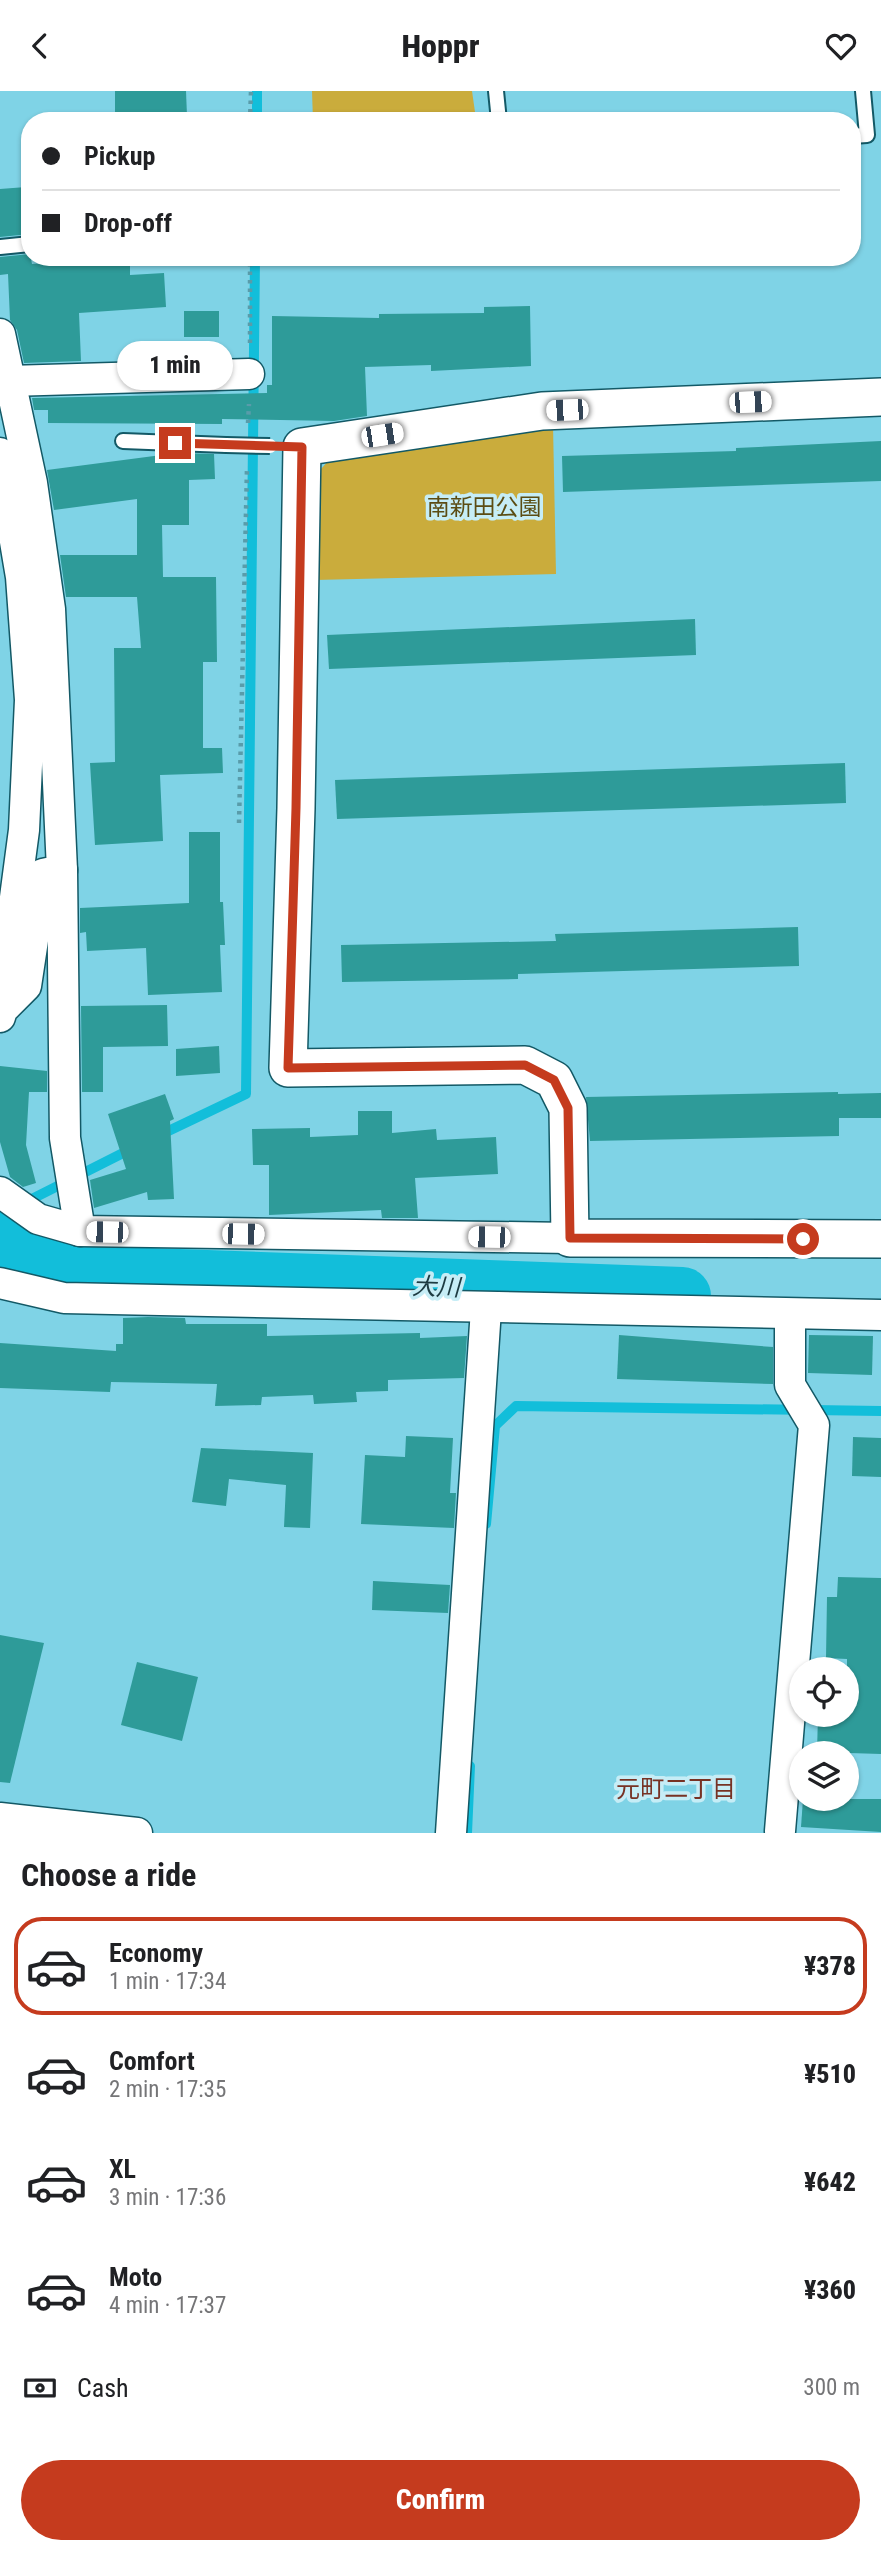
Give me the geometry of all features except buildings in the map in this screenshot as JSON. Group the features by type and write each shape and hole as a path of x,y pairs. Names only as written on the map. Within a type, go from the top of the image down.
{"street":[{"path":"0,334 32,483 50,609 62,870 65,1138 79,1231"},
{"path":"9,381 250,374"},
{"path":"570,1238 568,1108 554,1080 525,1065 288,1068 296,808 286,447 542,411 881,397"},
{"path":"0,453 21,577 30,700 24,829 1,1012"},
{"path":"1,1012 26,986 43,874 62,870"},
{"path":"0,1192 38,1219 79,1231 570,1238 881,1239"},
{"path":"0,1283 64,1298 486,1309 881,1315"},
{"path":"451,1833 486,1309"},
{"path":"780,1831 814,1425 790,1385 790,1315"},
{"path":"0,1818 137,1833"}],"lane":[{"path":"496,91 498,112"},
{"path":"861,135 867,135 863,91"},
{"path":"0,247 21,245"},
{"path":"123,442 286,447"}],"path":[{"path":"250,112 251,91"},
{"path":"248,428 250,266"},
{"path":"239,823 248,456"}],"green space":[{"path":"312,91 472,91 475,112 313,112"},
{"name":"南新田公園","path":"553,425 556,574 315,580 313,478 329,460"}],"waterway":[{"path":"257,91 257,112"},
{"path":"160,1135 246,1094 255,266"},
{"path":"0,1215 131,1149"},
{"name":"大川","path":"0,1239 68,1274 682,1296"},
{"path":"486,1524 495,1426 516,1406 881,1411"},
{"path":"467,1833 470,1766"}],"district":[{"name":"元町二丁目","path":"676,1789"}],"route":[{"path":"175,443 302,447 296,808 288,1068 525,1065 554,1080 568,1108 570,1238 803,1239"}]}
